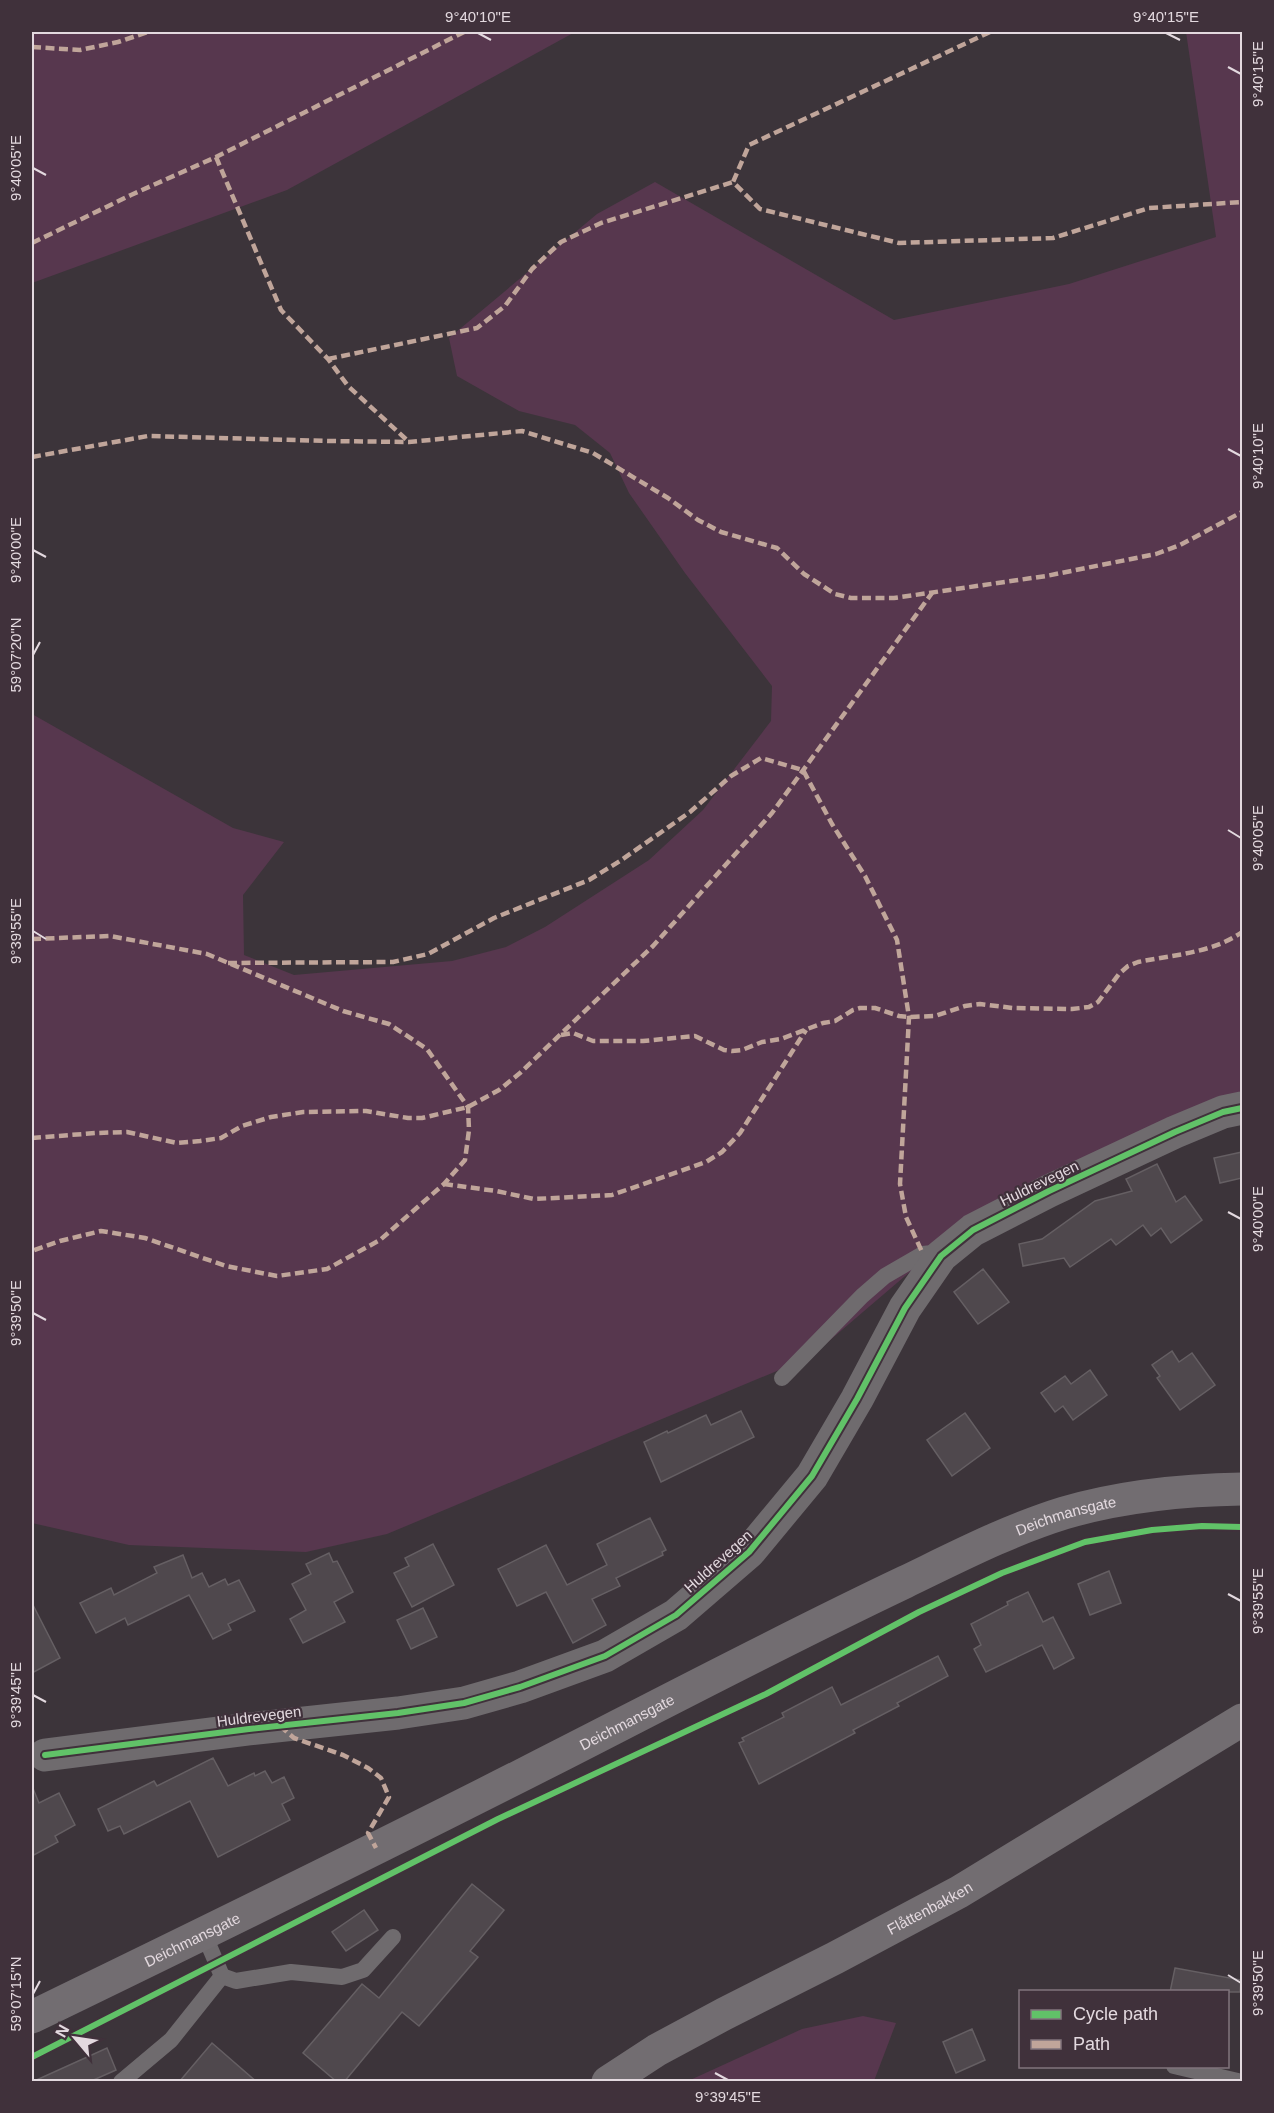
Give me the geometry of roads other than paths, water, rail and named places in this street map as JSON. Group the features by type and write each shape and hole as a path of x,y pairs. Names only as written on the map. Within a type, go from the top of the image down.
{"street":[{"name":"Huldrevegen","path":"45,1755 464,1704 520,1688 605,1656 676,1614 749,1552 812,1476 857,1399 905,1308 941,1256 973,1230 1048,1191 1175,1132 1222,1112 1242,1108"},
{"name":"Deichmansgate","path":"32,2017 204,1934 744,1661 975,1548 1029,1525 1066,1513 1150,1495 1200,1490 1242,1490"},
{"name":"Flåttenbakken","path":"608,2082 657,2050 959,1892 1242,1720"}],"lane":[{"path":"782,1378 846,1311 885,1276 923,1254 932,1253 941,1256"},
{"path":"204,1934 222,1976 236,1981 291,1972 342,1977 363,1970 393,1937"},
{"path":"121,2082 171,2040 222,1976"},
{"path":"1179,2068 1242,2082"}]}
